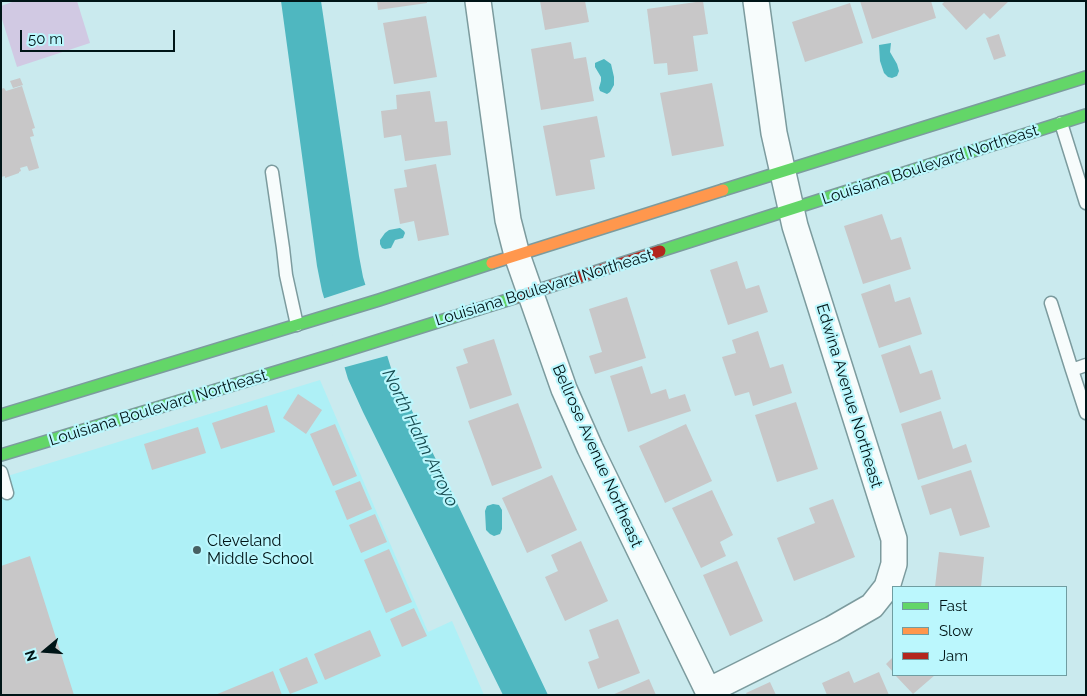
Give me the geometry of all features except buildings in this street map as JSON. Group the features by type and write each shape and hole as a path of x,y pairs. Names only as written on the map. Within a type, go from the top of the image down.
{"main road":[{"path":"1,415 378,300 1086,77"},
{"name":"Louisiana Boulevard Northeast","path":"1,455 530,293 1086,115"}],"street":[{"name":"Bellrose Avenue Northeast","path":"478,1 508,220 517,255 564,389 586,440 709,693"},
{"name":"Edwina Avenue Northeast","path":"709,693 872,606 886,587 894,564 894,540 795,226 774,133 756,1"}],"lane":[{"path":"1061,123 1086,203"},
{"path":"272,172 286,275 297,324"},
{"path":"1051,303 1086,413"},
{"path":"1072,370 1086,366"},
{"path":"1,472 7,493"}],"shaded area":[{"path":"15,1 77,1 90,43 17,67 1,16 1,6"},
{"name":"Cleveland Middle School","path":"320,380 428,632 452,621 484,695 1,695 1,478"}],"water":[{"name":"North Hahn Arroyo","path":"281,1 321,1 363,277 391,368 548,695 503,695 348,379 322,291 317,266"},
{"path":"891,43 890,52 899,71 897,76 892,78 884,73 880,61 879,45"},
{"path":"604,59 611,64 614,77 614,85 607,94 600,91 601,77 595,67 595,63"},
{"path":"400,228 405,233 403,238 395,240 391,248 382,248 380,240 385,233 389,230"},
{"path":"499,505 502,510 502,529 500,534 494,536 486,530 485,511 487,506"}],"pier":[{"path":"368,284 390,355 342,368 322,299"}],"traffic: fast":[{"path":"723,190 1086,77"},
{"path":"660,251 1086,115"},
{"path":"1,415 379,300 492,263"},
{"path":"1,455 517,297"}],"traffic: slow":[{"path":"492,263 723,190"}],"traffic: jam":[{"path":"517,297 660,251"}],"place":[{"name":"Cleveland Middle School","path":"197,550"}]}
